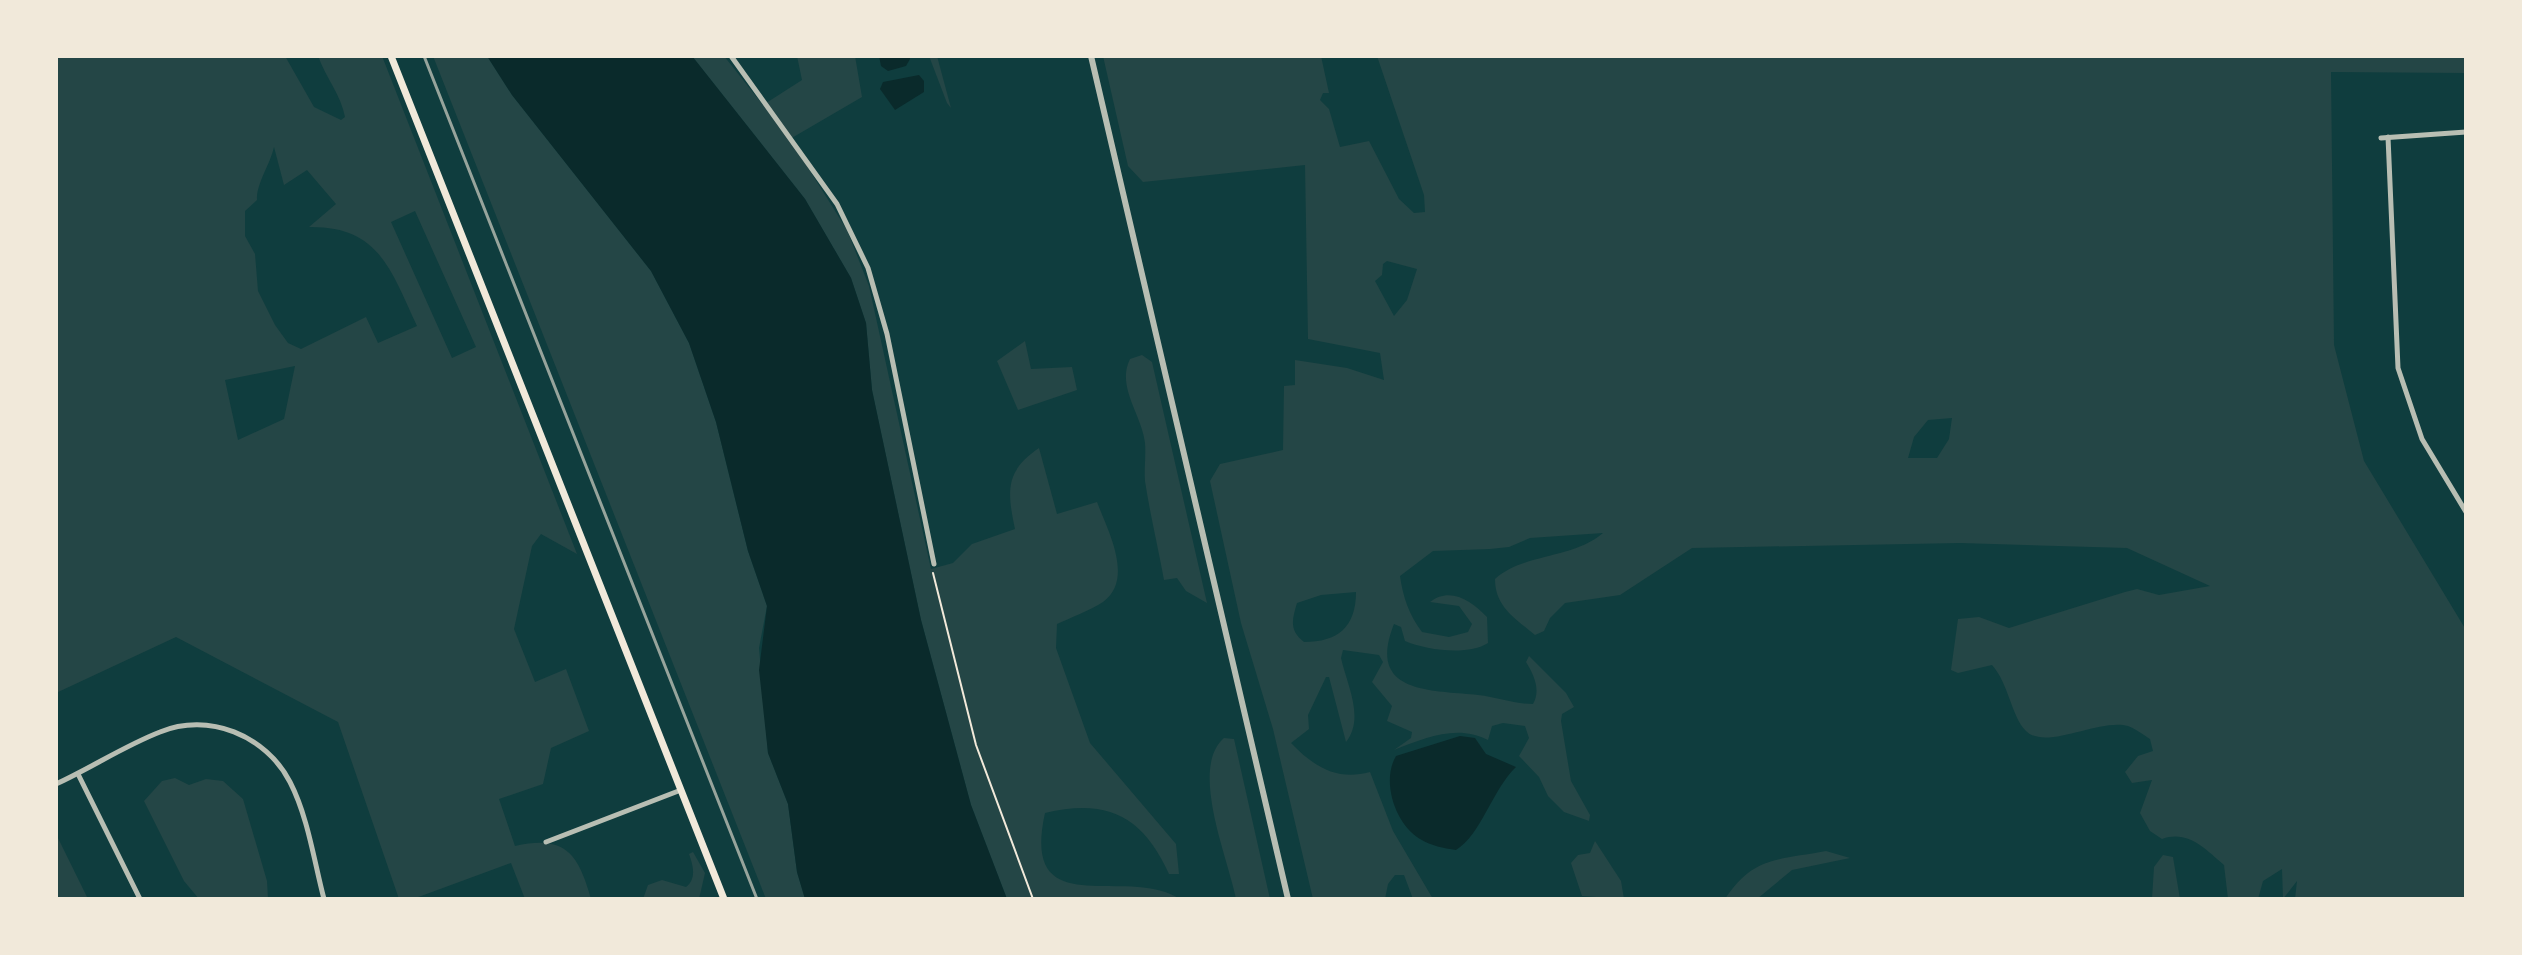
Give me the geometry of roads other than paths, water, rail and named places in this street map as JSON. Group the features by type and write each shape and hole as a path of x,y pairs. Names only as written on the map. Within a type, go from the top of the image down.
{"main road":[{"path":"391,56 724,899"}],"street":[{"path":"731,56 837,204 868,268 887,334 934,564"},
{"path":"1091,56 1288,899"},
{"path":"2466,132 2385,137 2398,368 2422,439 2466,512"},
{"path":"56,784 160,732 184,725 211,725 239,734 261,748 290,781 324,899"},
{"path":"78,774 140,899"},
{"path":"546,842 682,790"}],"railway":[{"path":"424,56 757,899"}]}
